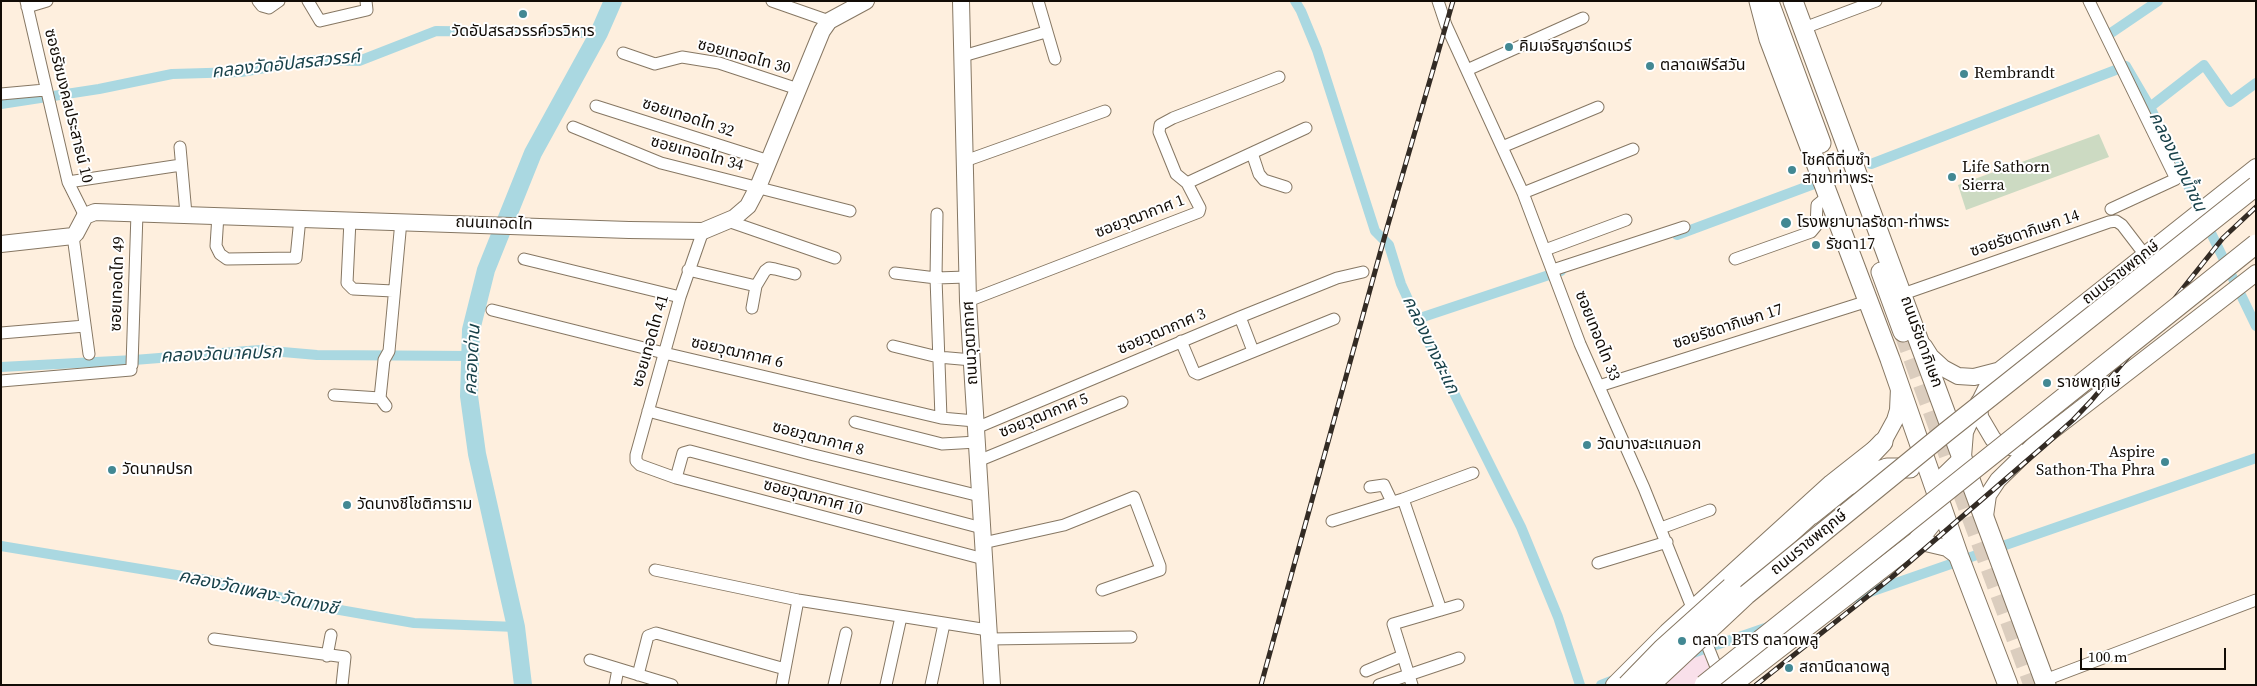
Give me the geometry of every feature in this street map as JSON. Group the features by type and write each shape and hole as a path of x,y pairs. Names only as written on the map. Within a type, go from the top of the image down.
{"main road":[{"path":"829,21 866,1"},
{"name":"ถนนวุฒากาศ","path":"961,1 964,56 968,301 992,685"},
{"path":"1751,1 1769,39 1868,301 1959,556 2008,685"},
{"path":"1759,1 1769,39"},
{"name":"ถนนรัชดาภิเษก","path":"1768,1 1905,335 1963,456 2046,682"},
{"name":"ถนนรัชดาภิเษก","path":"1784,1 1905,335"},
{"name":"ถนนรัชดาภิเษก","path":"1793,1 1903,294 1905,335"},
{"path":"1797,1 1804,27"},
{"name":"ถนนเทอดไท","path":"84,216 95,212 186,214 703,231 728,221 748,206 769,161 822,31 829,21"},
{"name":"ถนนราชพฤกษ์","path":"1963,456 1965,432 1981,397 2001,370 2256,167"},
{"name":"ถนนราชพฤกษ์","path":"1650,685 1746,594 1946,432 2256,186"},
{"path":"1,244 73,236 76,234 84,216"},
{"path":"1704,685 2256,244"},
{"path":"1985,516 1988,495 1998,480 2035,444 2256,274"},
{"path":"1905,335 1943,368 1958,376 1974,377 1992,374 2001,370"},
{"name":"ถนนราชพฤกษ์","path":"1614,685 1693,608 1831,483 1882,442 1895,420 1898,410 1899,388"},
{"path":"1981,397 1980,417 1993,439 2000,445 2016,448"},
{"path":"1627,685 1662,650 1811,515 1882,442"},
{"path":"1934,485 1963,456 1980,462 1990,460 2016,448 2035,444"},
{"path":"1742,685 1889,570 1934,520 1938,503 1934,485 1925,474 1907,467 1887,468 1856,481 1811,515"},
{"path":"1917,541 1947,548 1959,556"},
{"path":"1731,685 1917,541"}],"street":[{"path":"26,4 47,1"},
{"path":"258,1 262,6 269,8 280,1"},
{"path":"308,1 320,21 367,10 366,1"},
{"path":"772,1 829,21"},
{"path":"1038,1 1055,59"},
{"name":"ซอยเทอดไท 33","path":"1438,1 1446,25 1523,193 1580,344 1661,528 1724,685"},
{"path":"1804,27 1876,1"},
{"path":"2089,1 2176,179 2109,206 2116,221 2122,225 2145,255"},
{"name":"ซอยรัชมงคลประสาธน์ 10","path":"26,4 68,182 84,216"},
{"path":"1466,70 1582,18"},
{"path":"964,56 1042,33"},
{"name":"ซอยเทอดไท 30","path":"623,53 655,64 682,57 719,63 798,88"},
{"path":"1187,183 1176,174 1159,132 1160,125 1173,118 1279,77"},
{"path":"1,94 46,92"},
{"name":"ซอยเทอดไท 32","path":"596,106 769,161"},
{"path":"1502,147 1598,107"},
{"path":"965,161 1104,111"},
{"name":"ซอยเทอดไท 34","path":"573,127 661,163 850,212"},
{"name":"ซอยวุฒากาศ 1","path":"968,301 1199,212 1200,208 1187,183 1306,128"},
{"path":"180,147 186,214"},
{"path":"1523,193 1633,149"},
{"path":"1252,153 1259,174 1264,180 1286,187"},
{"path":"68,182 181,165"},
{"path":"1735,259 1812,232 1816,226 1817,205 1828,196"},
{"name":"ซอยเทอดไท 49","path":"1,381 132,364 136,213"},
{"path":"938,214 936,278 941,418"},
{"path":"218,215 216,246 220,254 227,259 296,258 300,218"},
{"path":"350,220 346,276 348,283 353,288 393,291"},
{"path":"1545,250 1626,220"},
{"path":"334,395 383,402 386,355 401,221"},
{"path":"728,221 835,258"},
{"name":"ซอยรัชดาภิเษก 14","path":"1903,294 2116,221"},
{"path":"1554,273 1684,227"},
{"name":"ซอยเทอดไท 41","path":"636,461 636,455 680,297 703,231"},
{"path":"73,236 89,354"},
{"path":"524,258 680,297"},
{"path":"752,308 756,286 765,271 769,268 795,274"},
{"path":"688,270 756,286"},
{"name":"ซอยวุฒากาศ 3","path":"976,430 1240,316 1337,278 1363,272"},
{"path":"895,273 936,278 967,277"},
{"name":"ซอยรัชดาภิเษก 17","path":"1599,386 1868,301"},
{"name":"ซอยวุฒากาศ 6","path":"492,310 664,353 941,418 976,430"},
{"path":"1240,316 1253,352"},
{"path":"1181,341 1196,374 1334,319"},
{"path":"1,333 85,326"},
{"path":"893,346 938,357 972,360"},
{"name":"ซอยวุฒากาศ 5","path":"978,461 1122,402"},
{"name":"ซอยวุฒากาศ 8","path":"648,411 980,496"},
{"path":"855,422 942,444 976,430"},
{"path":"676,478 683,452 690,451 983,543 1064,525 1134,497 1160,570 1102,590"},
{"name":"ซอยวุฒากาศ 10","path":"636,461 640,465 676,478 983,543"},
{"path":"1332,520 1398,501 1474,473"},
{"path":"1370,487 1384,485 1398,501 1441,610"},
{"path":"1661,528 1710,510"},
{"path":"1598,563 1666,542"},
{"path":"655,570 798,600 944,624 989,635 1131,637"},
{"path":"782,685 798,600"},
{"path":"2046,682 2256,600"},
{"path":"1410,679 1393,624 1458,605"},
{"path":"886,685 901,617"},
{"path":"931,685 944,624"},
{"path":"638,675 648,636 656,633 785,669"},
{"path":"834,685 846,633"},
{"path":"328,656 331,635"},
{"path":"214,639 345,657 342,685"},
{"path":"1366,671 1402,656"},
{"path":"1379,685 1410,679 1460,658"},
{"path":"590,660 672,685"},
{"path":"615,685 618,669"}],"shaded area":[{"name":"ตลาด BTS ตลาดพลู","path":"1689,620 1717,685 1666,685 1641,663"}],"green space":[{"path":"2099,134 2109,157 1966,210 1958,185"}],"waterway":[{"name":"คลองด่าน","path":"523,685 516,627 477,454 469,396 471,330 486,270 533,153 599,33 613,1"},
{"name":"คลองบางสะแก","path":"1295,1 1317,50 1375,231 1389,245 1401,284 1417,319 1521,527 1558,617 1580,685"},
{"path":"2108,35 2158,1"},
{"name":"คลองวัดอัปสรสวรรค์","path":"1,104 99,89 172,74 241,72 313,60 359,61 436,31 599,33"},
{"path":"2150,107 2204,65 2230,102 2256,83"},
{"name":"คลองบางน้ำชน","path":"2126,66 2150,107 2256,326"},
{"path":"1871,164 2126,66"},
{"path":"1677,235 1814,184"},
{"path":"1417,319 1561,271"},
{"name":"คลองวัดนาคปรก","path":"1,367 134,360 260,350 317,355 471,356"},
{"path":"1850,599 2256,458"},
{"name":"คลองวัดเพลง-วัดนางชี","path":"1,546 213,581 317,606 414,623 516,627"},
{"path":"1687,655 1768,627"},
{"path":"1601,685 1619,678"}],"tunnel":[{"path":"1903,332 2033,685"}],"railway":[{"path":"1261,685 1387,228 1453,1"},
{"path":"1756,685 1892,577 2073,420 2133,351 2223,238 2256,207"}],"place":[{"name":"วัดอัปสรสวรรค์วรวิหาร","path":"523,14"},
{"name":"คิมเจริญฮาร์ดแวร์","path":"1509,47"},
{"name":"ตลาดเฟิร์สวัน","path":"1650,66"},
{"name":"Rembrandt","path":"1964,74"},
{"name":"โชคดีติ่มซำ สาขาท่าพระ","path":"1792,170"},
{"name":"Life Sathorn Sierra","path":"1952,177"},
{"name":"โรงพยาบาลรัชดา-ท่าพระ","path":"1786,223"},
{"name":"รัชดา17","path":"1816,245"},
{"name":"ราชพฤกษ์","path":"2047,383"},
{"name":"วัดบางสะแกนอก","path":"1587,445"},
{"name":"Aspire Sathon-Tha Phra","path":"2165,462"},
{"name":"วัดนาคปรก","path":"112,470"},
{"name":"วัดนางชีโชติการาม","path":"347,505"},
{"name":"ตลาด BTS ตลาดพลู","path":"1682,641"},
{"name":"สถานีตลาดพลู","path":"1789,668"}]}
